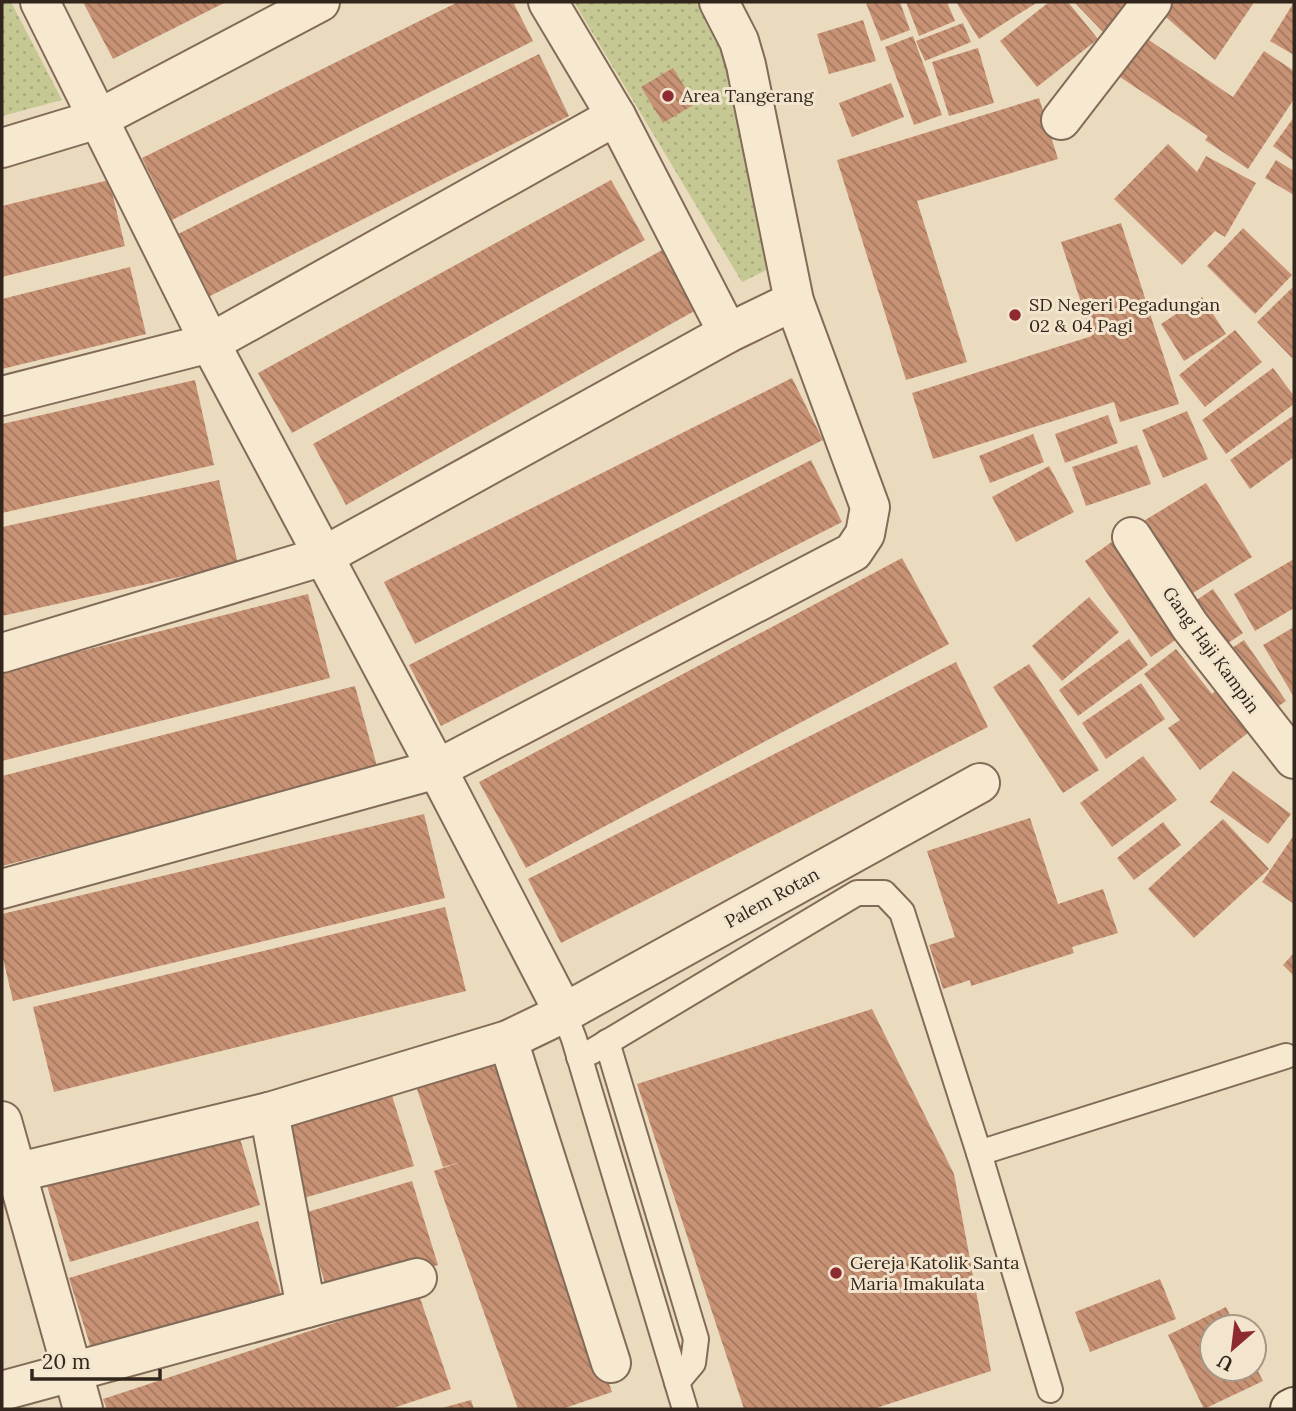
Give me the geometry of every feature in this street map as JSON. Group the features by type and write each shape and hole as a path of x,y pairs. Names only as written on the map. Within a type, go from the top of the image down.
{"street":[{"path":"40,2 210,343 564,1013"},
{"path":"2,148 99,119 320,2"},
{"path":"548,2 616,117 728,333"},
{"path":"2,889 437,769 853,552 865,534 870,507 794,301 746,65 738,41 719,2"},
{"path":"1061,120 1152,2"},
{"path":"2,396 210,343 616,117"},
{"path":"2,653 324,556 728,333 794,301"},
{"name":"Gang Haji Kampin","path":"1132,537 1190,626 1294,759"},
{"name":"Palem Rotan","path":"9,1175 269,1112 508,1040 564,1013 980,783"},
{"path":"508,1040 611,1363"},
{"path":"269,1112 306,1308"},
{"path":"2,1121 9,1175 83,1409"},
{"path":"2,1391 417,1278"}],"lane":[{"path":"579,1057 858,893 884,893 902,912 979,1153 1050,1390"},
{"path":"564,1013 685,1409"},
{"path":"607,1042 696,1339 693,1363 677,1382"},
{"path":"979,1153 1286,1056"}],"green space":[{"path":"2,2 11,2 62,100 2,116"},
{"path":"574,2 704,2 740,70 781,263 742,282"}],"building":[{"path":"83,2 226,2 113,59"},
{"path":"458,2 513,2 533,41 172,220 142,158"},
{"path":"900,2 910,30 881,41 866,3"},
{"path":"906,2 947,2 955,21 919,36"},
{"path":"956,2 1038,2 979,39"},
{"path":"1049,2 1068,2 1098,39 1037,87 1000,41"},
{"path":"1074,2 1129,2 1132,5 1103,32"},
{"path":"1164,2 1253,4 1215,60 1159,11"},
{"path":"1294,2 1294,55 1270,41"},
{"path":"863,20 876,61 829,74 817,34"},
{"path":"963,23 971,42 925,61 916,41"},
{"path":"913,36 942,115 914,125 885,47"},
{"path":"1143,36 1233,97 1264,51 1294,71 1294,99 1248,169 1205,140 1208,136 1117,75"},
{"path":"978,48 994,103 949,116 932,62"},
{"path":"539,54 569,116 210,296 178,234"},
{"name":"Area Tangerang","path":"673,68 695,104 663,123 641,87"},
{"path":"891,83 904,117 852,137 839,103"},
{"path":"1039,98 1058,159 917,201 967,362 906,380 837,160"},
{"path":"1294,117 1294,161 1273,146"},
{"path":"1168,144 1197,172 1206,156 1256,183 1225,237 1215,231 1182,265 1114,199"},
{"path":"1276,160 1294,171 1294,195 1265,178"},
{"path":"109,180 125,246 2,277 2,206"},
{"path":"611,180 645,240 292,433 258,373"},
{"path":"1121,223 1179,404 1120,422 1114,402 933,459 912,393 1092,336 1061,242"},
{"path":"1243,228 1292,275 1255,314 1207,266"},
{"path":"664,249 698,309 346,505 313,444"},
{"path":"130,267 146,334 2,369 2,299"},
{"path":"1294,286 1294,355 1292,358 1257,322"},
{"path":"1202,297 1226,334 1184,361 1161,324"},
{"path":"1235,330 1262,362 1205,407 1179,375"},
{"path":"1273,368 1294,396 1294,404 1226,454 1202,420"},
{"path":"792,378 823,440 415,644 384,582"},
{"path":"195,380 214,465 2,513 2,424"},
{"path":"1187,411 1208,459 1163,478 1142,430"},
{"path":"1108,415 1118,443 1065,463 1055,434"},
{"path":"1294,415 1294,457 1250,489 1230,460"},
{"path":"1033,434 1044,462 990,483 979,456"},
{"path":"1137,445 1151,484 1086,506 1072,467"},
{"path":"811,460 842,522 441,726 409,665"},
{"path":"1049,466 1074,512 1016,542 992,497"},
{"path":"219,480 238,564 2,616 2,527"},
{"path":"1206,483 1252,557 1183,599 1137,525"},
{"path":"1113,541 1180,637 1151,657 1085,561"},
{"path":"902,558 949,644 526,868 479,782"},
{"path":"1294,559 1294,608 1255,631 1234,594"},
{"path":"1213,589 1243,633 1219,649 1189,605"},
{"path":"308,594 330,678 2,761 2,671"},
{"path":"1089,597 1119,632 1062,681 1032,646"},
{"path":"1294,627 1294,697 1263,645"},
{"path":"1129,639 1148,665 1078,716 1059,690"},
{"path":"1244,640 1286,701 1268,713 1226,652"},
{"path":"1176,649 1212,694 1224,683 1257,726 1200,770 1168,728 1180,720 1144,674"},
{"path":"956,662 988,727 561,943 528,879"},
{"path":"1029,664 1099,770 1063,793 993,687"},
{"path":"1141,683 1165,719 1106,759 1082,723"},
{"path":"355,686 378,770 2,866 2,776"},
{"path":"1143,756 1177,800 1112,847 1080,803"},
{"path":"1233,771 1291,814 1268,844 1210,802"},
{"path":"424,814 445,898 13,1001 2,954 2,914"},
{"path":"1030,818 1058,904 1103,889 1118,933 1072,947 1074,953 971,986 970,980 943,989 929,945 955,937 927,851"},
{"path":"1223,819 1269,869 1194,938 1148,889"},
{"path":"1163,822 1181,845 1134,880 1117,858"},
{"path":"1294,835 1294,904 1262,882"},
{"path":"445,907 466,991 54,1092 33,1007"},
{"path":"1294,953 1294,976 1283,965"},
{"name":"Gereja Katolik Santa Maria Imakulata","path":"872,1009 954,1174 991,1371 873,1409 744,1409 637,1084"},
{"path":"497,1059 612,1392 562,1409 518,1409 434,1171 461,1162 443,1167 416,1086"},
{"path":"388,1083 414,1166 304,1198 278,1116"},
{"path":"235,1122 260,1205 70,1262 45,1179"},
{"path":"412,1181 438,1265 329,1297 304,1213"},
{"path":"258,1221 284,1304 95,1361 69,1278"},
{"path":"1160,1279 1176,1319 1090,1352 1075,1312"},
{"path":"419,1295 451,1389 390,1409 107,1409 103,1399"},
{"path":"1226,1307 1229,1313 1214,1313"},
{"path":"1198,1321 1198,1383 1259,1383 1204,1409 1168,1335"},
{"path":"471,1400 474,1409 442,1409 442,1408"}],"place":[{"name":"Area Tangerang","path":"668,96"},
{"name":"SD Negeri Pegadungan 02 & 04 Pagi","path":"1015,315"},
{"name":"Gereja Katolik Santa Maria Imakulata","path":"836,1273"}]}
